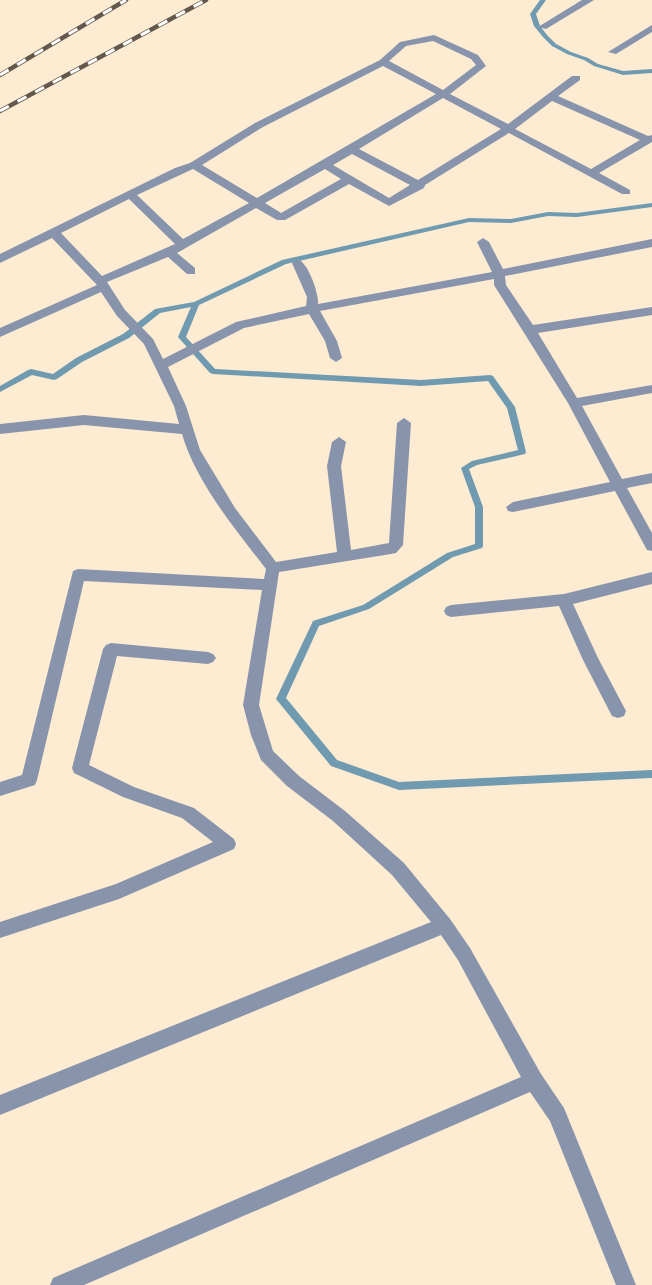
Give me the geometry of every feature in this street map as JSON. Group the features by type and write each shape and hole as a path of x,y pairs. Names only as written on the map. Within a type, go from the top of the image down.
{"street":[{"path":"543,27 590,0"},
{"path":"613,52 652,28"},
{"path":"0,259 179,170 194,165 260,125 383,62 403,44 434,38 475,57 481,66 442,95 325,165 182,245 0,333"},
{"path":"383,62 442,95 593,172 626,192"},
{"path":"325,165 389,203 420,186 507,129 576,78"},
{"path":"552,97 650,139"},
{"path":"593,172 650,139"},
{"path":"351,149 420,186"},
{"path":"194,165 281,218 348,179"},
{"path":"131,195 182,245"},
{"path":"54,234 102,284 121,313 148,342 180,406 193,450 272,577 251,705 267,755 293,781 339,816 398,869 444,925 464,954 534,1081 557,1115 621,1284"},
{"path":"483,242 499,273 500,285 574,403 652,546"},
{"path":"160,366 240,325 367,297 420,290 652,243"},
{"path":"169,252 191,271"},
{"path":"298,263 313,297 312,308 331,341 336,358"},
{"path":"530,330 652,311"},
{"path":"574,403 652,389"},
{"path":"0,429 84,420 188,430"},
{"path":"0,789 28,780 78,575 272,577 345,557 391,549 396,545 404,423"},
{"path":"339,442 334,466 345,557"},
{"path":"513,507 652,478"},
{"path":"451,611 564,600 652,578"},
{"path":"564,600 591,660 618,711"},
{"path":"0,930 119,891 228,844 188,813 129,792 80,768 111,649 208,658"},
{"path":"0,1105 444,925"},
{"path":"60,1285 534,1081"}],"waterway":[{"path":"543,0 533,14 537,26 554,45 596,65 623,73 652,71"},
{"path":"196,304 284,262 469,220 511,221 548,214 577,215 652,205"},
{"path":"0,389 31,372 54,377 79,360 126,336 158,311 196,304"},
{"path":"196,304 182,337 213,371 421,383 490,378 511,407 522,452 475,463 465,468 479,507 479,546 450,555 366,607 316,624 281,699 334,763 399,786 652,774"}],"railway":[{"path":"0,75 126,0"},
{"path":"0,111 206,0"}]}
